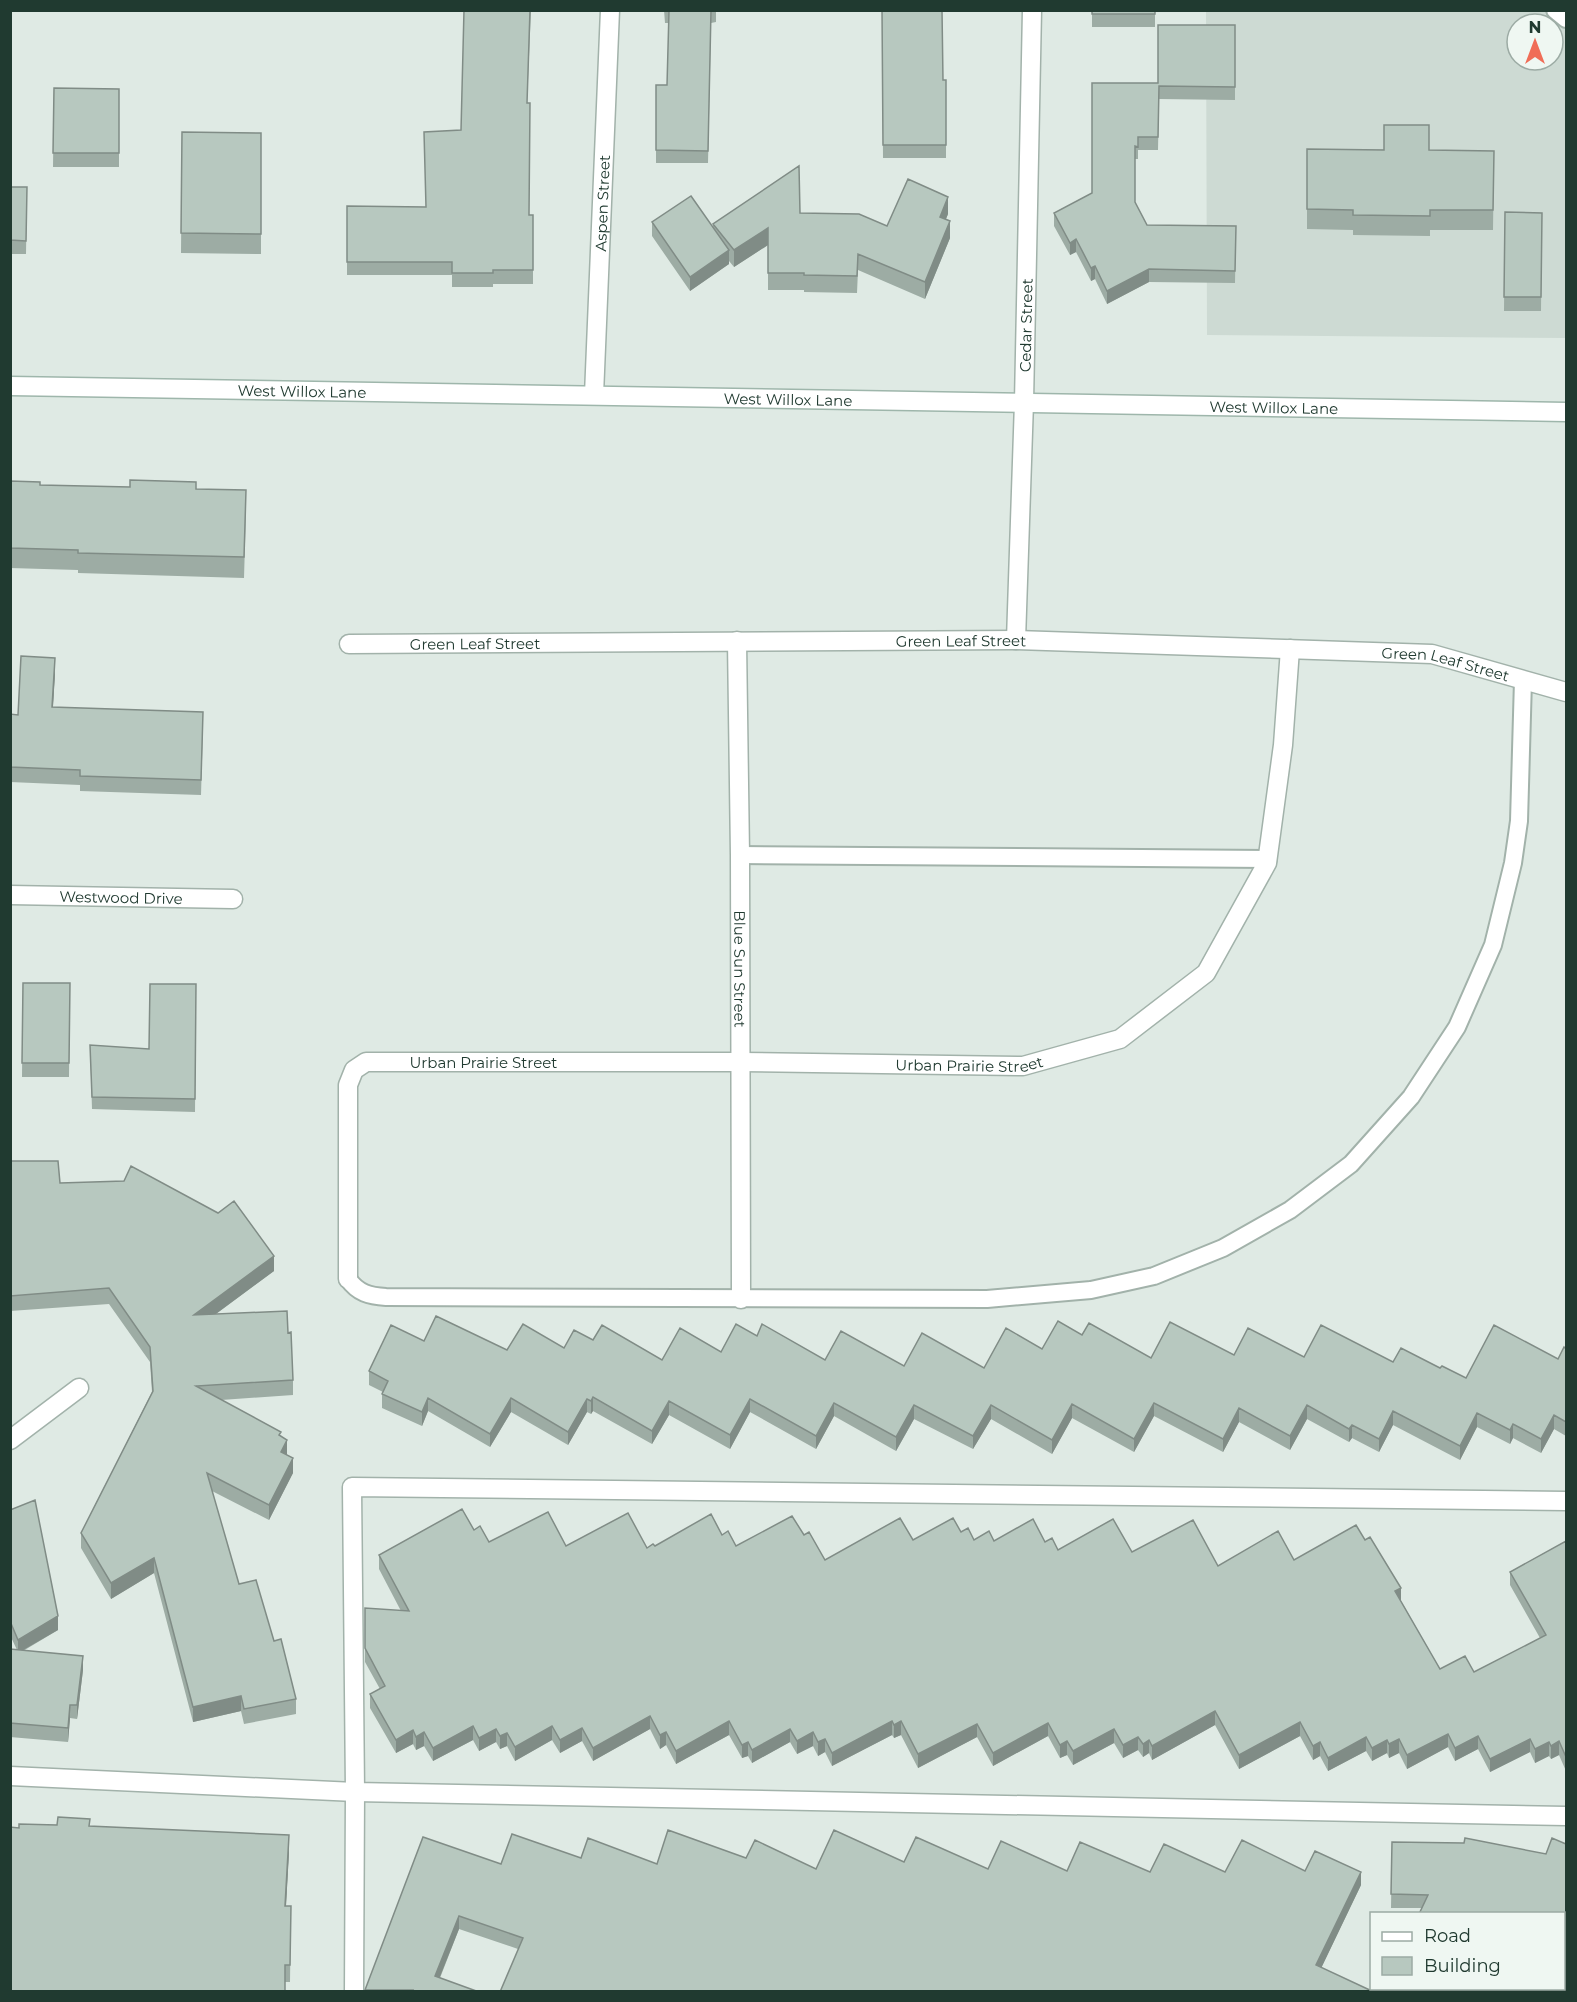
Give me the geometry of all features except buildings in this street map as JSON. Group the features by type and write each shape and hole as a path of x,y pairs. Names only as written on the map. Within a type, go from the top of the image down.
{"street":[{"name":"Aspen Street","path":"594,395 610,10"},
{"name":"Cedar Street","path":"1016,640 1024,402 1032,10"},
{"name":"West Willox Lane","path":"10,386 1566,412"},
{"name":"Green Leaf Street","path":"349,644 1016,640 1432,654 1566,692"},
{"name":"Blue Sun Street","path":"737,641 741,1299"},
{"name":"Urban Prairie Street","path":"348,1279 348,1085 354,1070 366,1062 740,1062 1023,1066 1120,1039 1206,974 1268,859 1283,745 1290,649"},
{"name":"Westwood Drive","path":"10,895 233,899"},
{"path":"10,1440 79,1388"},
{"path":"354,1992 352,1487 1566,1501"},
{"path":"10,1776 355,1792 1566,1816"}],"lane":[{"path":"1555,10 1566,19"},
{"path":"348,1279 353,1287 368,1296 987,1299 1091,1290 1154,1276 1223,1248 1290,1210 1351,1164 1411,1097 1457,1027 1492,945 1513,863 1519,821 1523,680"},
{"path":"740,855 1268,859"}],"shaded area":[{"path":"1206,11 1566,11 1566,338 1207,335"}]}
